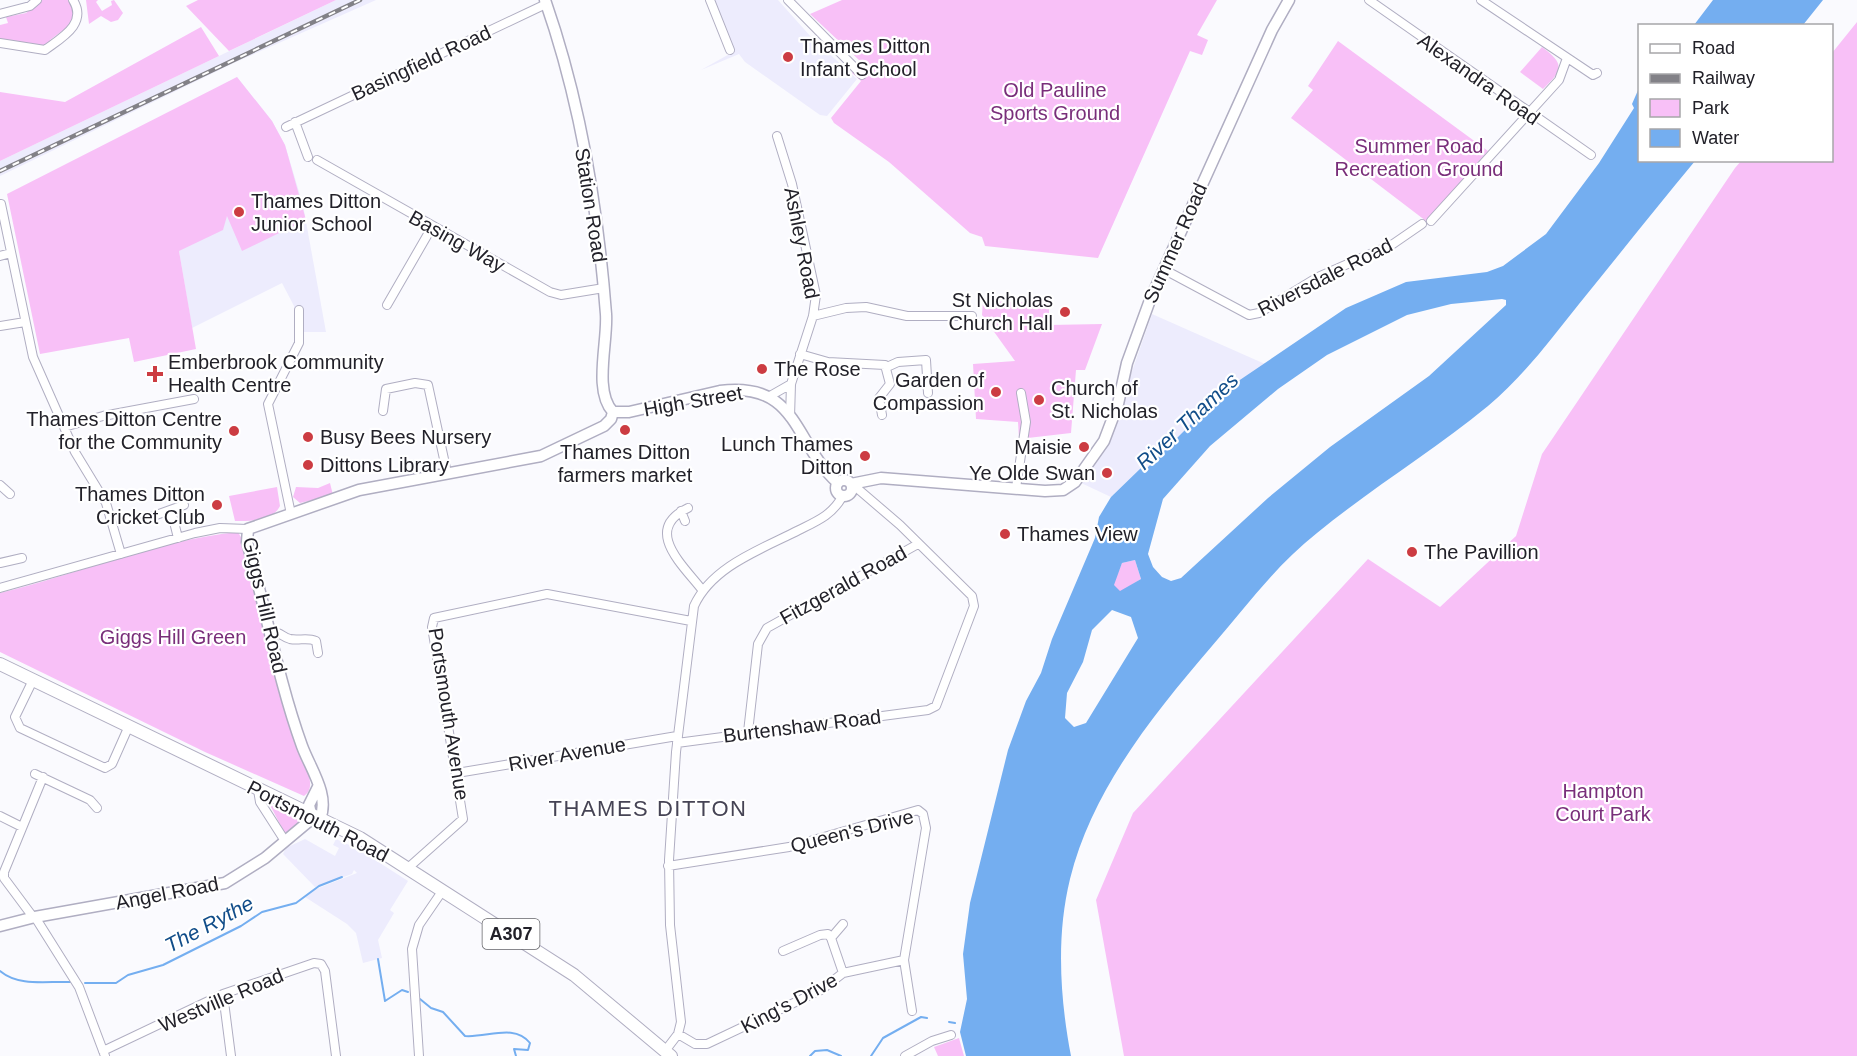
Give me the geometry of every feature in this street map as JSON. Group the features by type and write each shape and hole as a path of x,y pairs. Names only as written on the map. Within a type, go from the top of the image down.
{"main road":[{"name":"Portsmouth Road","path":"0,664 128,728 360,838 574,975 668,1053"}],"street":[{"path":"0,14 30,6 36,0"},
{"path":"0,43 45,50 72,30 77,22 78,13 73,0"},
{"path":"710,0 723,43 730,50"},
{"path":"788,0 862,75"},
{"name":"Summer Road","path":"1016,488 1045,491 1070,486 1094,457 1112,422 1127,363 1163,269 1266,42 1289,0"},
{"name":"Alexandra Road","path":"1368,0 1530,115 1591,155"},
{"path":"1481,0 1593,75 1596,73"},
{"name":"Basingfield Road","path":"286,127 545,2"},
{"name":"Station Road","path":"545,2 571,87 592,203 603,288 606,337 602,383 605,401 613,412"},
{"path":"1431,221 1460,192 1495,149 1530,115 1559,80 1567,58"},
{"path":"295,122 308,157"},
{"name":"Ashley Road","path":"777,136 792,184 816,295 813,316 791,384 790,417"},
{"name":"Basing Way","path":"317,160 432,227 556,294 603,288"},
{"path":"1,204 33,357 64,428 106,502 122,554"},
{"name":"Riversdale Road","path":"1163,269 1249,315 1259,314 1318,277 1393,244 1422,225"},
{"path":"387,305 432,227"},
{"path":"0,256 11,253"},
{"path":"813,316 846,308 866,307 908,316 972,316"},
{"path":"291,514 268,404 299,343 299,310"},
{"path":"0,326 25,322"},
{"path":"800,354 828,362 877,363 887,367 898,362 926,360 928,393"},
{"path":"882,415 879,398 891,384 887,367"},
{"path":"382,411 386,389 415,384 428,385 447,473"},
{"path":"770,396 791,384"},
{"name":"High Street","path":"613,412 620,414 736,389 753,390 770,396 790,417 811,445 819,462 838,483"},
{"path":"852,486 881,478 1016,488 1026,422 1021,393"},
{"path":"64,428 102,416 194,399"},
{"path":"248,529 356,491 526,460 552,452 604,426 611,419 613,412"},
{"path":"842,497 836,490 838,483 845,480 863,492 918,544"},
{"path":"0,484 10,494"},
{"path":"668,1053 678,1034 681,1022 672,953 668,866 677,739 694,606 702,591 727,569 829,515 842,497 848,496 852,486"},
{"path":"145,519 184,505"},
{"path":"685,521 684,509 669,522 666,529 667,539 672,551 702,591"},
{"path":"171,510 178,538"},
{"name":"Giggs Hill Road","path":"0,588 220,528 248,529 247,542 293,718 318,787 309,805 316,817"},
{"name":"Burtenshaw Road","path":"677,739 934,708 974,602 963,585 918,544"},
{"name":"Fitzgerald Road","path":"748,732 758,644 766,628 918,544"},
{"path":"0,563 22,558"},
{"name":"Portsmouth Avenue","path":"408,868 463,819 432,627 432,621 438,615 547,594 691,621"},
{"path":"271,632 277,631 294,640 312,638 316,641 318,653"},
{"path":"33,680 15,717 20,728 105,768 112,764 128,728"},
{"name":"River Avenue","path":"457,773 677,739"},
{"path":"97,808 90,800 39,776 22,826 6,863 4,878 34,917 80,987 104,1053"},
{"path":"258,790 260,802 285,841"},
{"name":"Queen's Drive","path":"668,866 789,847 918,810 923,814 926,828 904,960"},
{"path":"0,816 22,826"},
{"name":"Angel Road","path":"0,926 34,917 218,886 249,869 316,817"},
{"path":"419,1056 411,949 419,925 443,890"},
{"path":"831,938 843,924"},
{"path":"783,951 820,935 828,934 843,974"},
{"path":"904,960 912,1011"},
{"name":"King's Drive","path":"678,1034 694,1044 707,1044 821,990 843,974 904,960"},
{"name":"Westville Road","path":"104,1053 223,994 314,963 321,964 325,971 336,1056"},
{"path":"223,994 231,1056"},
{"path":"905,1056 932,1041 951,1035"}],"shaded area":[{"path":"336,0 376,0 236,62 0,176 0,161"},
{"name":"Thames Ditton Infant School","path":"713,0 778,0 812,38 857,79 827,116 820,115 745,62 739,54 701,70 733,52"},
{"name":"Thames Ditton Junior School","path":"237,77 272,121 285,145 303,205 326,332 294,332 294,306 282,283 192,328 157,121"},
{"path":"1152,314 1265,364 1225,390 1146,469 1143,466 1111,497 1079,482 1108,440"},
{"path":"305,839 335,856 339,848 333,845 336,839 358,849 408,881 390,910 394,913 378,940 382,958 363,963 356,933 347,924 305,897 316,889 357,873 354,870 352,874 315,887 283,854 286,848"}],"green space":[{"path":"42,0 70,0 75,17 67,31 62,31 50,40 49,44 31,48 30,43 0,40 0,25 8,23 6,17 26,13"},
{"path":"86,0 98,0 96,2 102,11 112,5 111,1 114,0 123,13 118,20 111,22 101,16 89,24"},
{"path":"198,0 336,0 229,51 186,6"},
{"name":"Old Pauline Sports Ground","path":"842,0 1217,0 1197,35 1208,40 1202,55 1190,51 1098,258 985,246 982,237 970,233 889,162 834,123 831,118 861,81 852,73 859,60 810,14"},
{"name":"Hampton Court Park","path":"1857,22 1857,1056 1124,1056 1096,900 1133,813 1368,559 1440,607 1516,536 1542,454 1735,168 1740,162 1833,162 1833,52"},
{"path":"201,27 219,56 0,161 0,92 65,102"},
{"name":"Summer Road Recreation Ground","path":"1338,41 1488,151 1426,221 1291,118 1313,90 1308,86"},
{"path":"1542,47 1555,58 1559,67 1555,77 1543,89 1520,72"},
{"path":"237,77 272,121 285,145 306,220 242,251 227,216 223,230 179,251 196,349 134,362 129,338 40,354 7,194"},
{"path":"983,301 1049,303 1049,325 1102,324 1085,370 1076,370 1071,433 1019,439 1018,422 976,419 973,364 1015,361 982,315"},
{"path":"330,483 333,495 300,503 293,497 296,487 318,488"},
{"path":"277,487 280,506 277,511 260,519 235,521 229,496"},
{"name":"Giggs Hill Green","path":"238,532 243,541 296,742 310,778 308,791 304,796 205,752 0,652 0,593 178,542"},
{"path":"1135,560 1141,579 1120,592 1113,585 1122,563"},
{"path":"270,805 297,819 298,823 288,833 284,832"},
{"path":"959,1038 964,1056 938,1056 934,1047"}],"water":[{"path":"1713,0 1823,0 1804,24 1695,24"},
{"path":"1638,90 1638,162 1694,162 1547,344 1501,395 1467,423 1359,500 1302,545 1288,559 1168,699 1109,784 1080,846 1066,901 1061,968 1064,1012 1071,1056 966,1056 960,1032 967,999 963,954 970,903 1008,750 1026,701 1041,673 1052,639 1095,538 1099,517 1111,497 1143,466 1147,468 1225,390 1346,308 1406,282 1487,272 1503,266 1546,234 1599,163 1634,108 1632,104","holes":["1506,300 1506,305 1429,376 1330,447 1268,498 1181,578 1171,581 1162,577 1153,567 1148,554 1163,499 1210,446 1278,389 1327,355 1407,315 1451,304","1135,560 1141,579 1120,591 1114,585 1122,563","1112,610 1131,617 1138,638 1086,723 1074,727 1065,718 1067,693 1083,662 1092,630"]}],"waterway":[{"name":"The Rythe","path":"85,983 116,983 128,975 163,965 241,926 262,912 296,903 319,886 342,877"},
{"path":"378,959 385,1001 402,990 408,992"},
{"name":"The Rythe","path":"0,971 24,981 70,982"},
{"path":"420,999 431,1008 443,1012 465,1036 508,1033 524,1037 530,1043 528,1050 514,1049 516,1056"},
{"name":"The Rythe","path":"871,1056 883,1038 921,1017 927,1018"},
{"name":"The Rythe","path":"949,1022 955,1023"},
{"name":"The Rythe","path":"810,1056 815,1051 827,1050 841,1056"}],"railway":[{"path":"0,171 360,0"}],"place":[{"name":"Thames Ditton Infant School","path":"788,57"},
{"name":"Thames Ditton Junior School","path":"239,212"},
{"name":"St Nicholas Church Hall","path":"1065,312"},
{"name":"The Rose","path":"762,369"},
{"name":"Emberbrook Community Health Centre","path":"155,374"},
{"name":"Garden of Compassion","path":"996,392"},
{"name":"Church of St. Nicholas","path":"1039,400"},
{"name":"Thames Ditton farmers market","path":"625,430"},
{"name":"Thames Ditton Centre for the Community","path":"234,431"},
{"name":"Busy Bees Nursery","path":"308,437"},
{"name":"Maisie","path":"1084,447"},
{"name":"Lunch Thames Ditton","path":"865,456"},
{"name":"Dittons Library","path":"308,465"},
{"name":"Ye Olde Swan","path":"1107,473"},
{"name":"Thames Ditton Cricket Club","path":"217,505"},
{"name":"Thames View","path":"1005,534"},
{"name":"The Pavillion","path":"1412,552"}],"district":[{"name":"THAMES DITTON","path":"648,808"}],"water label":[{"name":"River Thames","path":"1187,421"}]}
